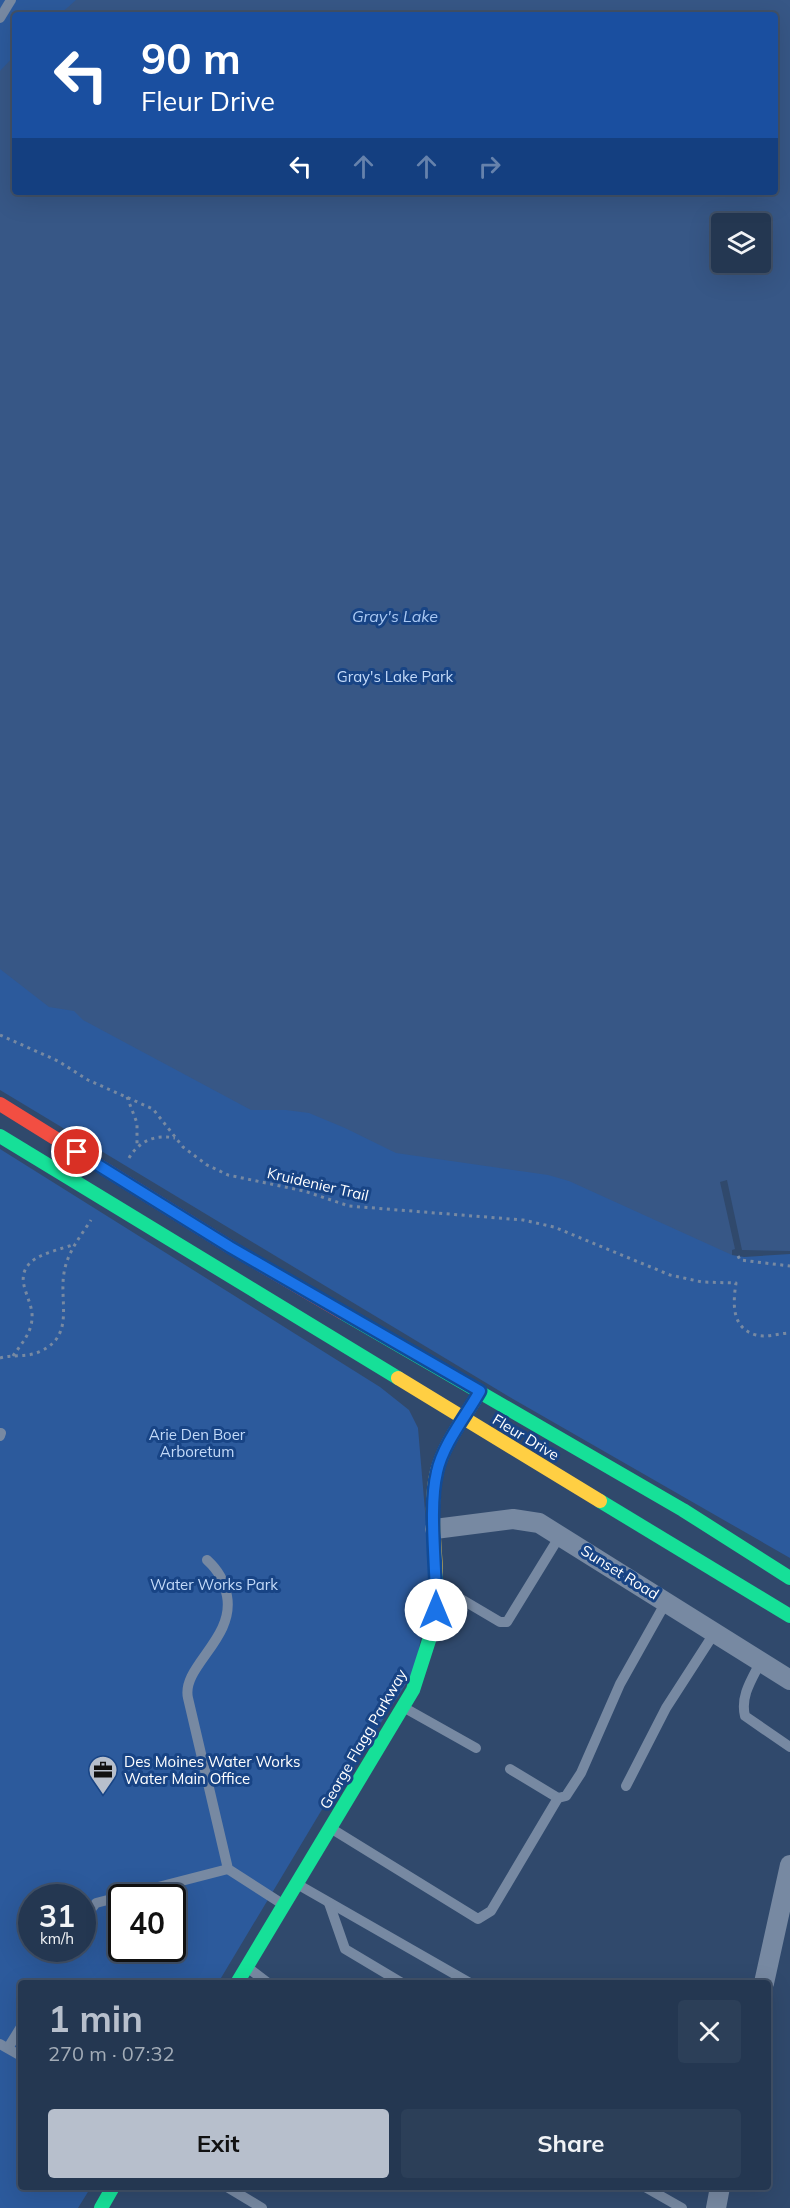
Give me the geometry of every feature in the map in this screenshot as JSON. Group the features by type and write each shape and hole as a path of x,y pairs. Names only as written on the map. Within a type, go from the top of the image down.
{"main road":[{"name":"Fleur Drive","path":"0,1104 230,1247 683,1510 790,1578"},
{"name":"Fleur Drive","path":"0,1136 790,1616"},
{"name":"George Flagg Parkway","path":"239,1980 403,1707 426,1663 435,1626 437,1472 446,1450 480,1391"},
{"path":"101,2208 111,2190"}],"street":[{"name":"Sunset Road","path":"435,1529 526,1519 561,1534 790,1680"},
{"path":"765,1980 790,1865"},
{"path":"716,2208 719,2190"}],"lane":[{"path":"0,18 10,0"},
{"path":"436,1584 500,1622 507,1622 561,1534"},
{"path":"207,1560 219,1572 225,1584 228,1605 227,1623 198,1666 186,1691 228,1869 284,1905"},
{"path":"510,1769 558,1798 566,1796 581,1773 620,1684 666,1602"},
{"path":"626,1786 666,1708 715,1632"},
{"path":"761,1661 744,1696 742,1706 745,1716 790,1747"},
{"path":"403,1707 476,1748"},
{"path":"330,1828 478,1919 491,1911 558,1798"},
{"path":"96,1903 228,1869"},
{"path":"297,1884 465,1980"},
{"path":"329,1903 345,1949 397,1980"},
{"path":"247,1967 264,1980"},
{"path":"18,2030 4,2046 18,2054"},
{"path":"232,2190 262,2208"},
{"path":"650,2190 682,2208"}],"path":[{"name":"Kruidenier Trail","path":"0,1035 48,1056 88,1080 153,1109 170,1126 175,1138 194,1156 218,1171 304,1191 349,1206 523,1221 554,1227 670,1275 702,1282 736,1282 734,1312 738,1322 757,1336 790,1333"},
{"path":"127,1097 137,1123 137,1145 129,1158"},
{"path":"137,1145 154,1137 175,1138"},
{"path":"0,1358 24,1356 43,1350 51,1345 62,1329 65,1310 64,1272 75,1244 91,1220"},
{"path":"13,1356 24,1341 32,1321 33,1312 22,1281 27,1266 38,1258 75,1244"},
{"path":"738,1256 740,1260 750,1263 790,1266"}],"green space":[{"name":"Gray's Lake","path":"0,0 790,0 790,1558 513,1399 0,1090"},
{"name":"Water Works Park","path":"0,1149 380,1387 409,1410 418,1428 431,1582 415,1670 371,1738 357,1751 220,1980 18,1980 18,2190 89,2190 78,2208 0,2208"}],"water":[{"name":"Gray's Lake","path":"76,0 790,0 790,1251 732,1255 569,1181 548,1175 396,1153 309,1113 286,1110 251,1110 83,1020 74,1011 49,1007 0,969 0,71 12,58 12,195 778,195 778,12 62,12"}],"pier":[{"path":"727,1180 742,1250 790,1251 790,1254 744,1257 732,1255 732,1250 735,1249 720,1182"}],"traffic: fast":[{"path":"0,1136 398,1378"},
{"path":"343,1313 683,1510 790,1578"},
{"path":"600,1501 790,1616"},
{"path":"239,1980 413,1690 432,1631 436,1573"},
{"path":"101,2208 111,2190"}],"traffic: slow":[{"path":"398,1378 600,1501"},
{"path":"436,1573 433,1509 437,1471 449,1442 476,1398"}],"traffic: jam":[{"path":"0,1104 230,1247 343,1313"}],"place":[{"name":"Des Moines Water Works Water Main Office","path":"103,1796"}],"route":[{"path":"77,1152 230,1247 480,1391 446,1450 437,1472 434,1498 436,1610"}],"park label":[{"name":"Gray's Lake Park","path":"395,676"},
{"name":"Arie Den Boer Arboretum","path":"197,1442"}]}
